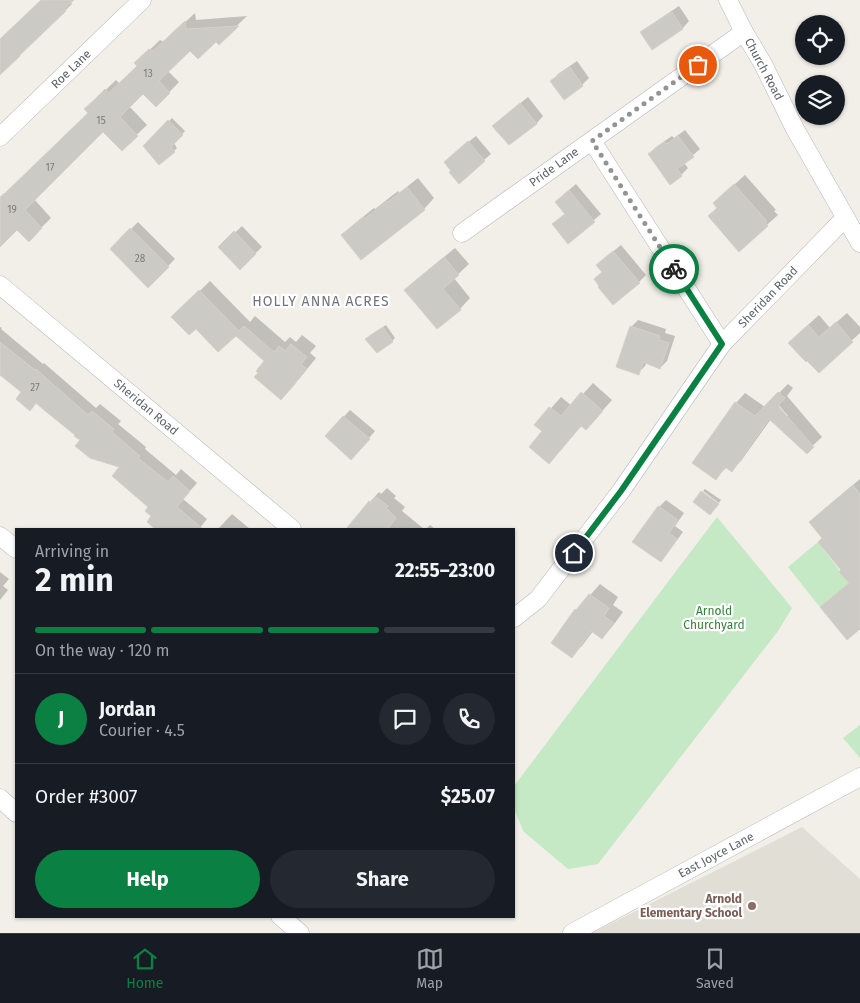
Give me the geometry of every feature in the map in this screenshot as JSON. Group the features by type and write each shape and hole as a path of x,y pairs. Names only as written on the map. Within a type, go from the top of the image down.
{"street":[{"name":"Roe Lane","path":"0,138 142,0"},
{"name":"Church Road","path":"728,0 763,64 795,129 860,242"},
{"name":"Pride Lane","path":"462,233 744,32"},
{"path":"592,141 722,344"},
{"name":"Sheridan Road","path":"515,617 538,599 621,491 722,344 845,218"},
{"name":"Sheridan Road","path":"0,285 291,528"},
{"path":"0,536 15,548"},
{"name":"East Joyce Lane","path":"572,933 860,777"},
{"path":"0,798 15,812"},
{"path":"282,918 300,933"}],"shaded area":[{"name":"Arnold Elementary School","path":"802,827 860,879 860,933 592,933"}],"green space":[{"name":"Arnold Churchyard","path":"717,517 792,608 778,631 598,864 568,869 523,831 515,811 515,785"},
{"path":"818,542 849,583 820,607 788,567"},
{"path":"860,725 860,758 843,738"}],"building":[{"path":"41,0 74,0 64,9 66,11 0,75 0,39"},
{"path":"672,12 683,29 652,50 640,32"},
{"path":"185,21 186,29 239,26 219,45 216,42 198,59 190,51 159,81 170,93 156,107 143,94 120,117 138,136 122,151 103,132 25,210 42,228 29,242 17,230 0,247 0,198 88,113 84,109 105,89 109,93 137,66 134,63 149,49 153,51"},
{"path":"570,67 583,86 564,100 550,81"},
{"path":"520,103 537,124 509,145 492,126"},
{"path":"168,120 183,135 171,147 175,152 159,165 143,146"},
{"path":"678,136 694,157 677,169 682,176 670,185 648,154 664,142 667,144"},
{"path":"468,141 485,161 459,184 449,172 451,171 444,162"},
{"path":"734,184 767,221 765,222 768,226 739,252 708,216 717,208 713,203"},
{"path":"407,187 425,210 361,260 341,235 363,217 364,219"},
{"path":"569,190 595,222 568,244 552,224 565,214 555,202"},
{"path":"130,228 169,267 148,288 110,249"},
{"path":"234,231 256,254 240,270 218,247"},
{"path":"613,251 640,283 613,305 594,279 602,272 596,265"},
{"path":"444,257 459,275 443,289 461,310 437,329 404,290"},
{"path":"199,290 239,331 244,326 274,352 279,346 285,351 291,344 307,357 301,364 307,369 281,400 254,377 264,361 236,336 218,352 196,329 189,335 171,317"},
{"path":"836,322 853,342 819,373 788,343 808,325 819,337"},
{"path":"630,326 660,336 659,340 669,343 660,369 643,362 639,375 616,367"},
{"path":"383,327 393,342 377,353 365,339"},
{"path":"0,342 36,369 88,415 92,411 114,429 112,432 140,456 138,458 168,482 173,476 190,491 177,507 202,528 154,528 147,522 151,516 145,511 148,507 112,476 119,467 90,458 75,446 80,440 36,403 30,411 16,399 21,392 0,375"},
{"path":"581,392 603,411 586,430 581,426 549,464 529,447 542,431 534,425 549,407 561,416"},
{"path":"778,392 785,398 778,406 814,447 807,454 769,419 732,472 725,467 716,480 692,463 735,402 755,416"},
{"path":"343,416 370,439 351,460 325,436"},
{"path":"853,485 860,494 860,629 847,640 820,607 849,583 818,542 822,538 809,522"},
{"path":"701,491 719,504 710,515 693,502"},
{"path":"376,497 388,506 386,508 396,518 389,528 347,528 369,501 371,503"},
{"path":"658,506 678,520 669,533 677,539 661,562 632,542"},
{"path":"589,594 609,608 604,616 614,623 602,639 591,631 572,658 551,643 575,609"}],"way so far":[{"path":"674,269 592,141 698,65"}],"place":[{"name":"Arnold Elementary School","path":"752,906"}],"district":[{"name":"HOLLY ANNA ACRES","path":"321,301"}],"route":[{"path":"574,553 621,491 722,344 674,269"}]}
